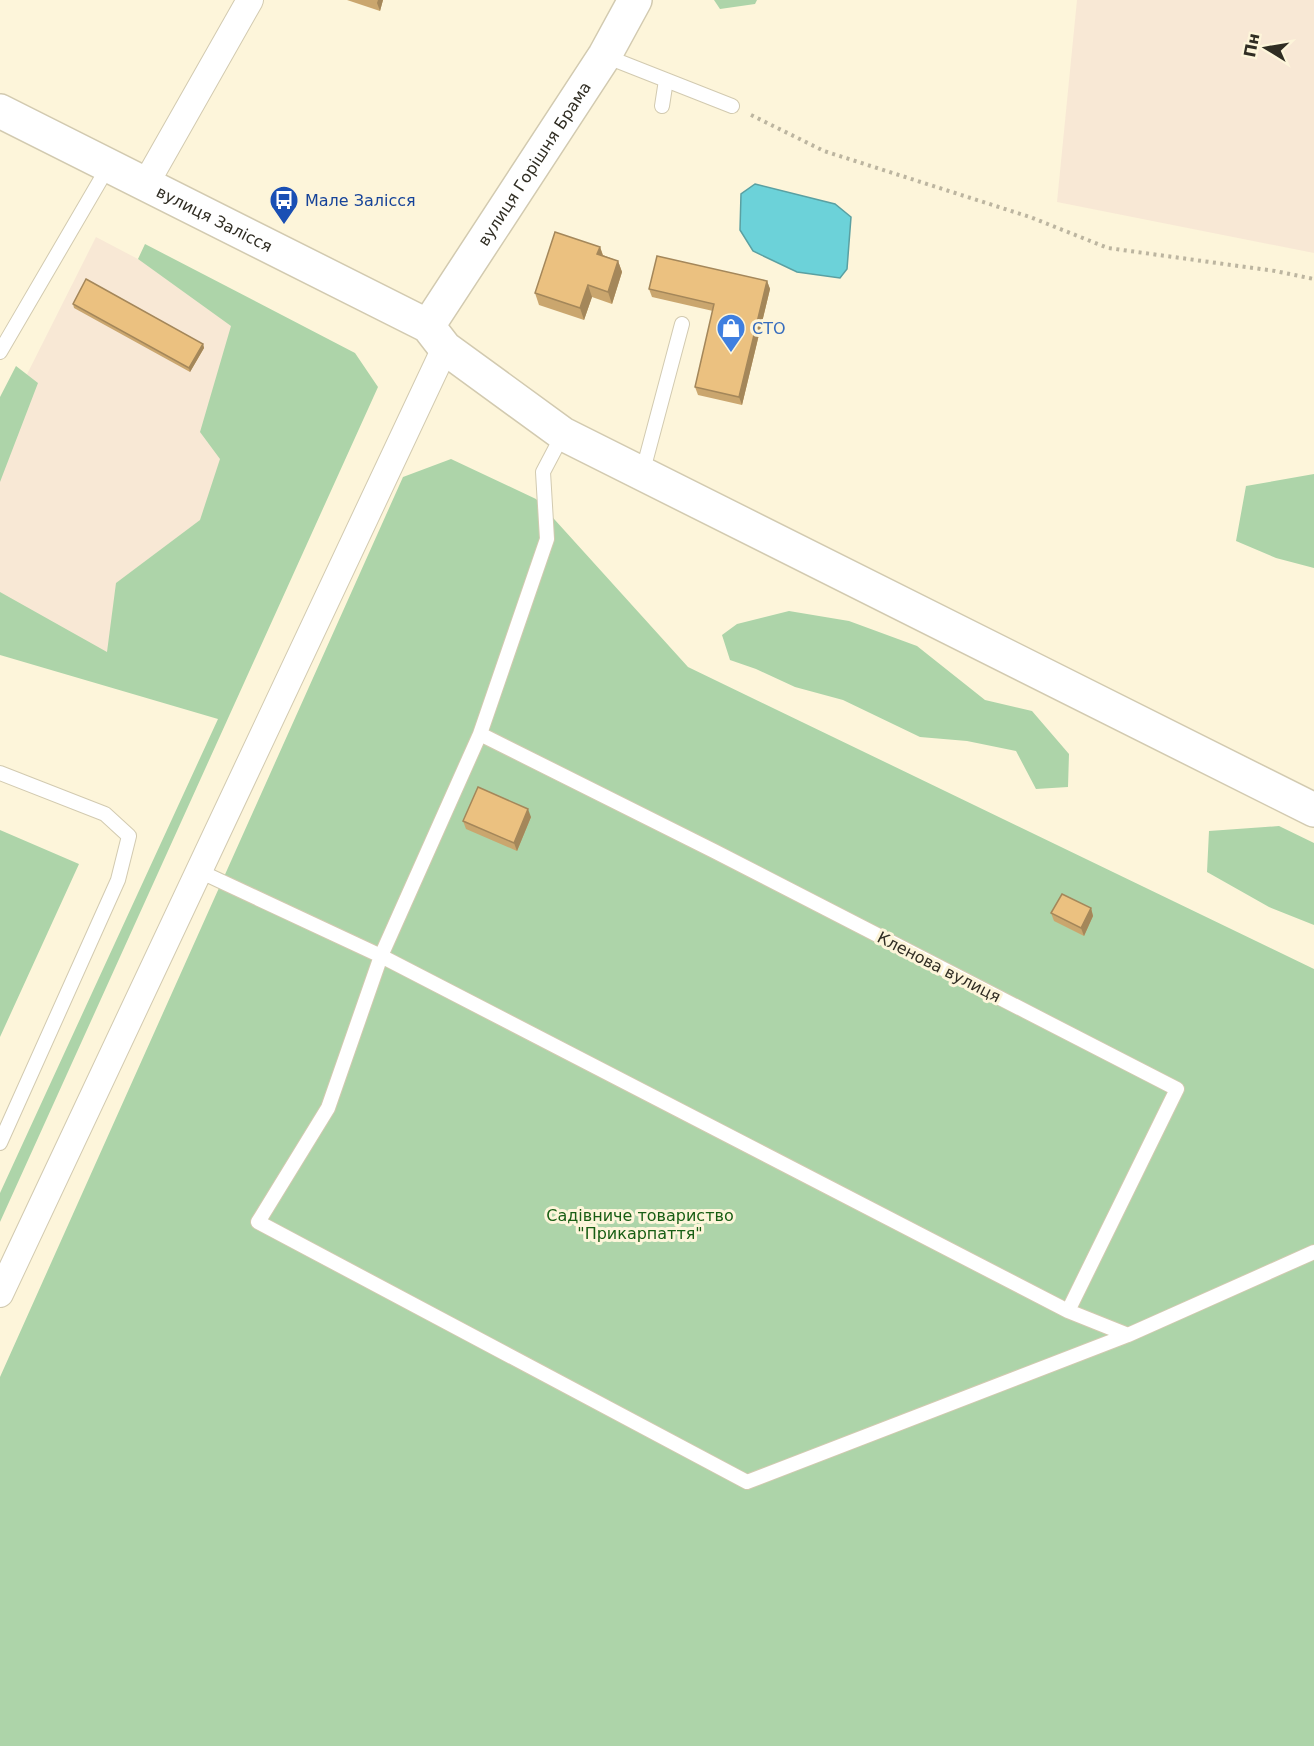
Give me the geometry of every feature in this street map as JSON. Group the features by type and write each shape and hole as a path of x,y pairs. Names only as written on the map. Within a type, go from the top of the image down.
{"main road":[{"name":"вулиця Горішня Брама","path":"436,337 635,0"},
{"name":"вулиця Залісся","path":"0,111 436,337 563,434 1314,810"}],"street":[{"path":"145,185 250,0"},
{"path":"0,1294 199,871 436,337"}],"lane":[{"path":"604,55 732,106"},
{"path":"662,106 666,80"},
{"path":"0,352 108,167"},
{"path":"642,474 682,324"},
{"path":"563,434 543,472 547,539 480,734 381,956 328,1108 258,1222 747,1482 1128,1335 1314,1252"},
{"name":"Кленова вулиця","path":"480,734 714,851 1177,1089 1068,1311"},
{"path":"0,773 105,814 129,836 118,880 0,1143"},
{"path":"199,871 381,956 1068,1311 1128,1335"}],"path":[{"path":"732,106 824,151 1030,217 1108,248 1275,271 1314,279"}],"shaded area":[{"path":"1077,0 1314,0 1314,253 1057,202"},
{"path":"96,237 372,382 220,713 0,636 0,428"}],"green space":[{"path":"714,0 757,0 755,4 720,9"},
{"path":"145,244 355,353 378,387 0,1222 0,1193 218,719 0,655 0,592 107,652 116,583 200,520 220,459 200,432 231,326 138,259"},
{"path":"16,366 38,383 0,482 0,397"},
{"name":"Садівниче товариство \"Прикарпаття\"","path":"451,459 536,499 688,667 1314,969 1314,1746 0,1746 0,1377 403,477"},
{"path":"1314,474 1314,568 1276,558 1236,541 1246,486"},
{"path":"789,611 849,621 917,646 985,700 1032,711 1069,754 1068,787 1036,789 1016,751 967,741 920,737 843,700 795,687 730,660 722,635 737,624"},
{"path":"1279,826 1314,843 1314,925 1269,907 1207,872 1209,831"},
{"path":"0,830 79,864 0,1037"}],"water":[{"path":"755,184 835,204 851,217 847,269 840,278 797,272 753,251 740,230 741,194"}],"building":[{"path":"555,232 600,247 597,254 618,261 608,292 588,285 580,308 535,293"},
{"name":"СТО","path":"657,256 767,281 739,397 695,387 714,304 649,289"},
{"path":"86,279 203,344 189,368 73,304"},
{"path":"478,787 528,809 514,843 463,821"},
{"path":"1062,894 1091,908 1081,928 1051,913"}],"place":[{"name":"Мале Залісся","path":"284,226"},
{"name":"СТО","path":"731,354"}]}
